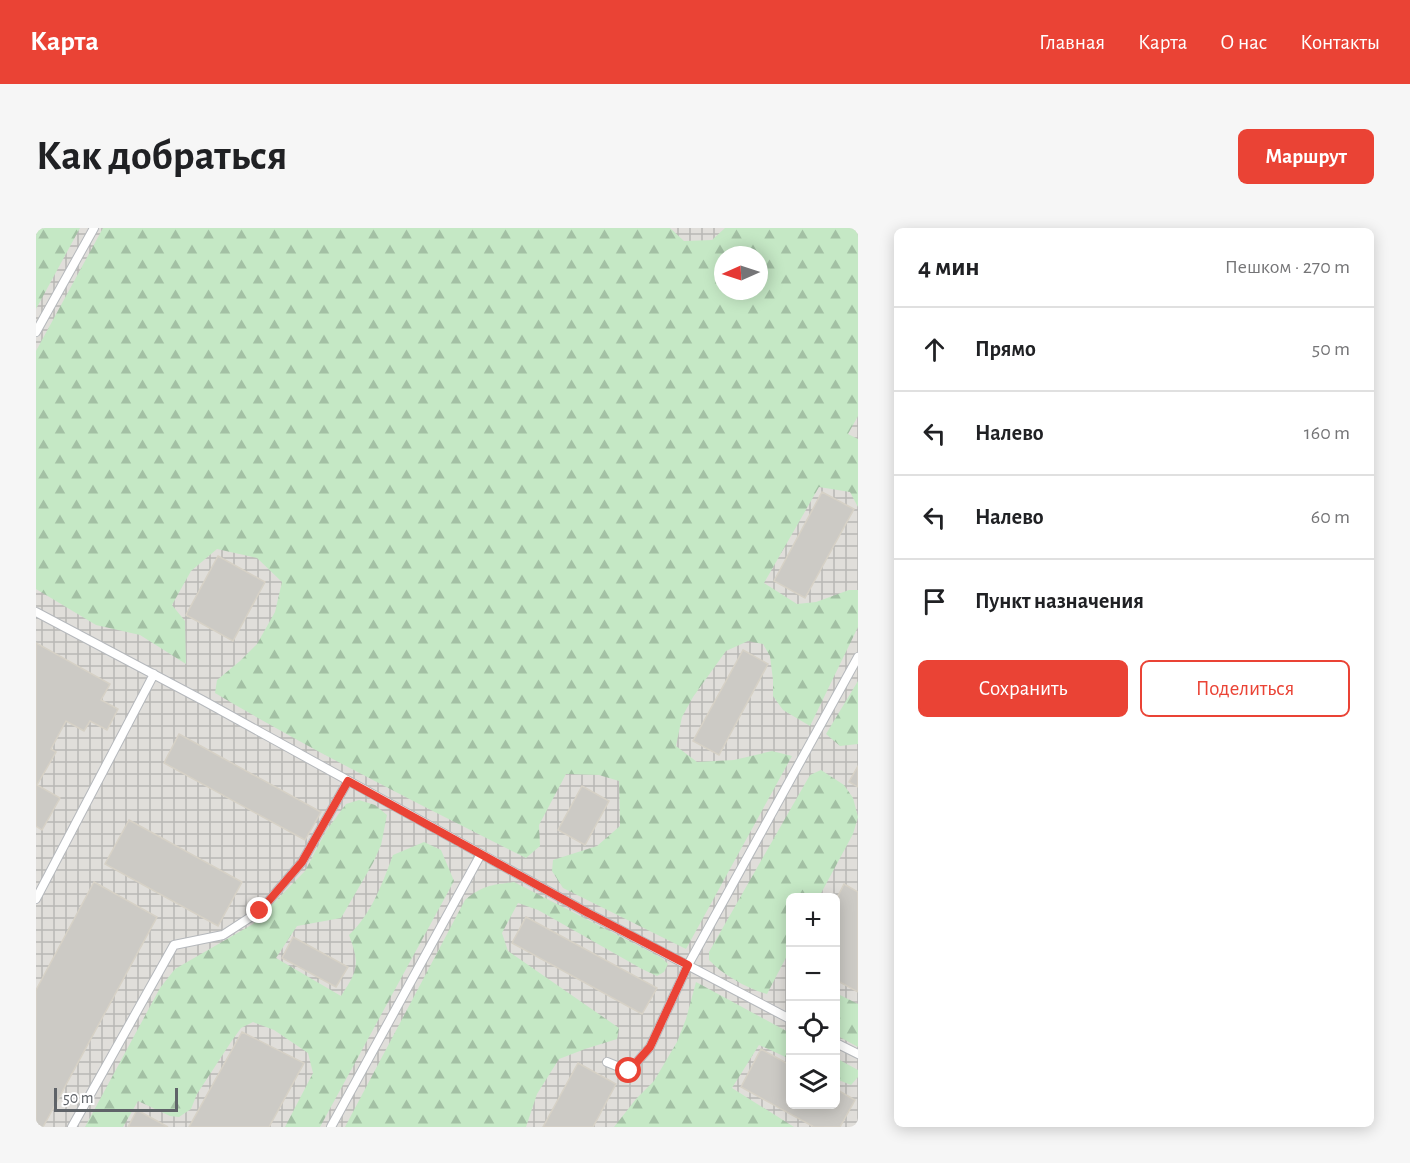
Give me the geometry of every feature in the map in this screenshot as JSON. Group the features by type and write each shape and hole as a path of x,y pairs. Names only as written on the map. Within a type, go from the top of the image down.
{"lane":[{"path":"36,332 94,228"},
{"path":"36,612 154,674 588,913 786,1017"},
{"path":"607,1062 629,1071 650,1047 688,965 858,657"},
{"path":"36,899 154,674"},
{"path":"72,1127 174,945 223,935 260,911 302,862 348,781"},
{"path":"331,1127 480,854"},
{"path":"840,1045 858,1054"}],"shaded area":[{"path":"36,228 858,228 858,1127 36,1127"}],"green space":[{"path":"36,228 80,228 36,309"},
{"path":"103,228 670,228 684,241 712,240 725,228 858,228 858,416 848,434 858,439 858,507 850,492 819,487 764,583 797,604 816,602 849,590 858,590 858,627 810,726 783,710 773,696 770,656 763,644 748,641 726,651 693,697 682,717 676,746 697,762 734,760 772,751 792,756 686,949 563,888 552,871 553,860 597,846 620,826 619,781 599,775 566,774 539,825 540,846 526,858 330,758 215,693 217,680 257,644 275,612 282,582 257,558 217,549 191,571 172,605 185,621 186,664 140,635 96,625 36,589 36,351"},
{"path":"858,681 858,744 840,746 826,734"},
{"path":"821,770 844,785 853,798 858,817 853,834 821,893 786,893 786,958 767,994 744,985 721,971 709,960 709,952 810,775"},
{"path":"359,800 375,805 387,815 381,845 373,863 341,918 297,926 276,958 341,996 356,967 355,954 349,935 370,908 393,855 424,842 441,850 454,881 320,1127 285,1127 313,1073 308,1053 274,1030 253,1022 241,1028 197,1094 191,1109 179,1117 170,1116 138,1101 123,1127 85,1127 160,988 175,969 253,924 305,871 326,831 346,804"},
{"path":"514,882 662,958 668,964 664,972 657,976 642,969 538,910 518,903 502,933 508,951 619,1028 617,1039 559,1059 537,1094 526,1127 345,1127 465,900 488,886"},
{"path":"696,982 786,1031 786,1057 759,1045 732,1088 794,1127 614,1127 654,1081 677,1042"},
{"path":"840,995 858,1004 858,1047 840,1037"},
{"path":"840,1060 858,1070 858,1077 851,1085 840,1081"}],"building":[{"path":"822,492 854,509 805,598 774,581"},
{"path":"218,556 265,582 233,641 186,615"},
{"path":"36,643 110,684 101,700 118,709 107,730 90,721 84,731 66,721 51,749 56,752 37,785 60,798 42,830 36,826"},
{"path":"743,650 768,664 719,755 693,741"},
{"path":"179,734 321,812 305,840 164,763"},
{"path":"858,766 858,787 849,782"},
{"path":"582,786 609,801 585,845 558,830"},
{"path":"129,820 242,882 218,926 105,864"},
{"path":"94,882 157,917 43,1127 36,1127 36,990"},
{"path":"844,884 858,892 858,992 840,982 840,893"},
{"path":"526,917 657,988 642,1014 512,943"},
{"path":"293,937 348,967 336,987 282,958"},
{"path":"242,1032 304,1063 269,1127 189,1127"},
{"path":"761,1049 786,1063 786,1109 840,1109 840,1091 855,1100 840,1127 814,1127 741,1087"},
{"path":"578,1063 616,1084 593,1127 543,1127"},
{"path":"137,1110 168,1127 128,1127"}],"route":[{"path":"260,911 302,862 348,781 588,913 688,965 650,1047 629,1071"}]}
